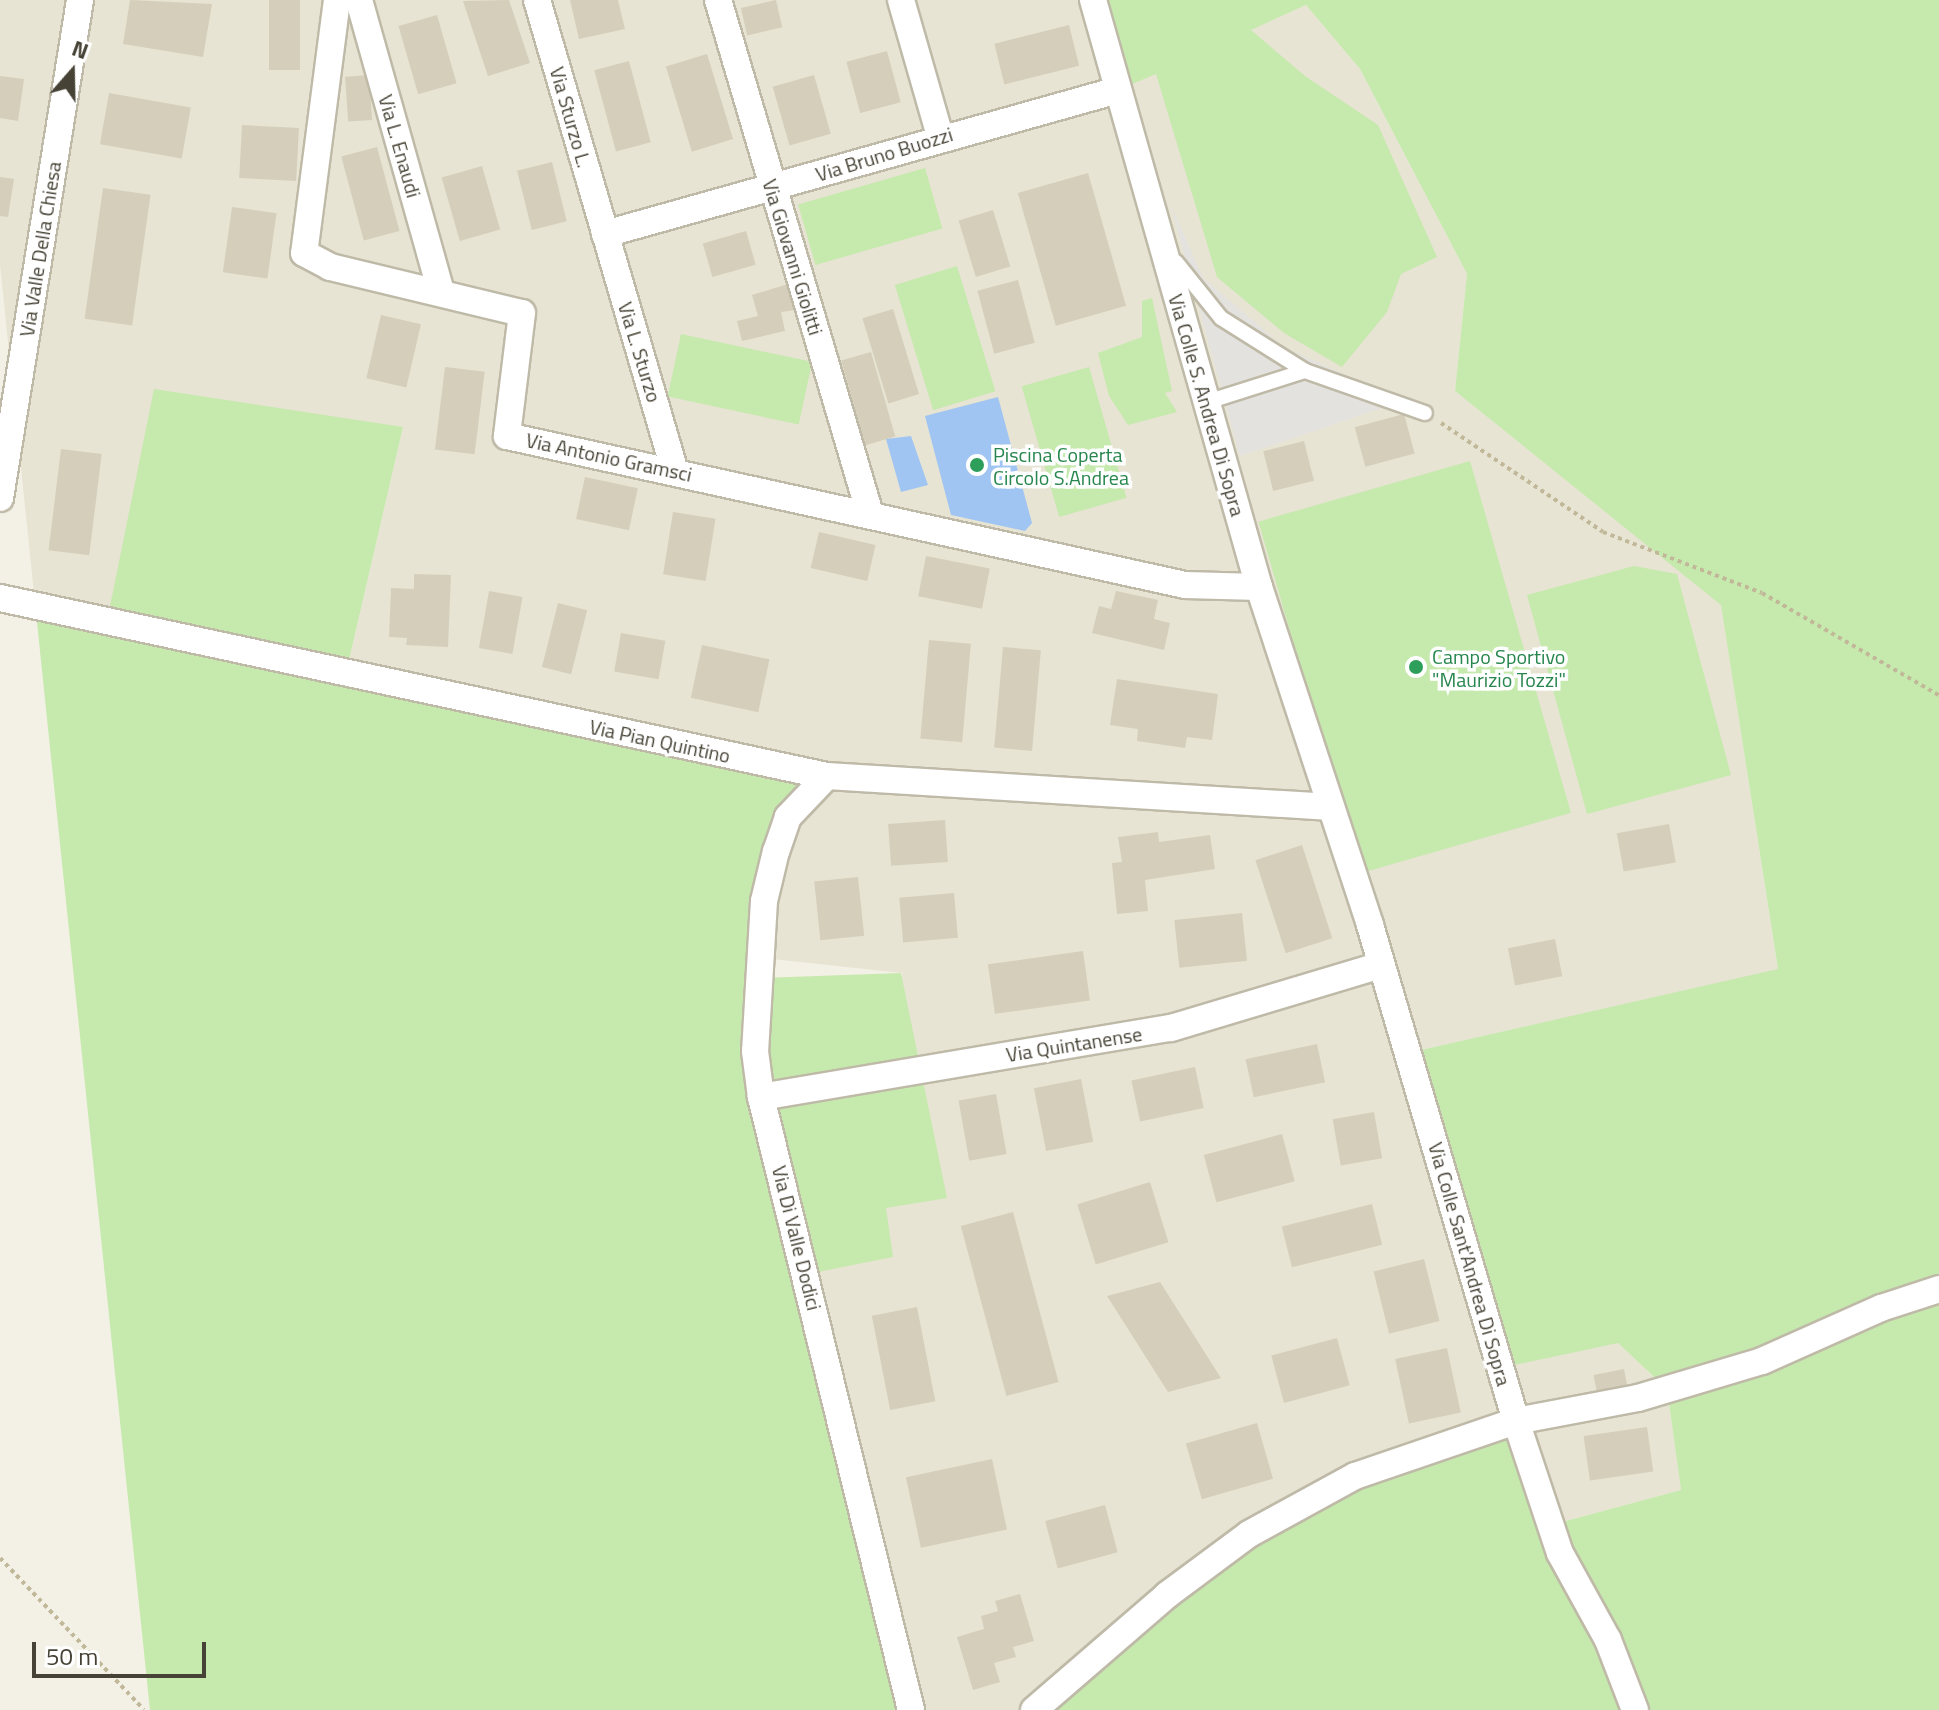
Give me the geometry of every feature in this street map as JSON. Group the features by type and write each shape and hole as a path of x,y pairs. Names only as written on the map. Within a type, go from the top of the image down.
{"street":[{"name":"Via Valle Della Chiesa","path":"0,498 80,0"},
{"name":"Via Antonio Gramsci","path":"337,0 304,253 319,264 522,313 507,436 1185,585 1259,587"},
{"name":"Via L. Enaudi","path":"359,0 441,292"},
{"name":"Via Sturzo L.","path":"537,0 605,234"},
{"name":"Via Giovanni Giolitti","path":"718,0 870,514"},
{"path":"901,0 940,136"},
{"name":"Via Colle S. Andrea Di Sopra","path":"1093,0 1259,587 1331,807"},
{"name":"Via Bruno Buozzi","path":"605,234 772,189 940,136 1118,90"},
{"name":"Via L. Sturzo","path":"605,234 675,471"},
{"name":"Via Pian Quintino","path":"0,598 827,776 1331,807"},
{"name":"Via Di Valle Dodici","path":"827,776 788,817 764,901 755,1051 761,1097 911,1710"},
{"name":"Via Colle Sant'Andrea Di Sopra","path":"1331,807 1516,1421 1560,1553 1608,1640 1635,1710"},
{"name":"Via Quintanense","path":"761,1097 1171,1028 1381,965"},
{"path":"1034,1710 1167,1595 1249,1534 1355,1476 1516,1421 1638,1398 1762,1361 1881,1308 1939,1289"}],"lane":[{"path":"1156,224 1183,275 1221,318 1305,371 1425,413"},
{"path":"1207,402 1305,371"}],"path":[{"path":"1425,413 1603,532 1762,593 1939,695"},
{"path":"0,1558 144,1710"}],"shaded area":[{"path":"0,0 1093,0 1118,90 1306,5 1360,69 1467,274 1455,391 1721,604 1778,970 1408,1053 1618,1343 1667,1389 1681,1490 1551,1525 1034,1710 911,1710 807,1274 886,1208 902,973 763,958 748,903 346,673 403,427 107,622 35,603 0,265"},
{"path":"1170,203 1203,278 1284,347 1403,401 1240,456"}],"green space":[{"path":"1093,0 1939,0 1939,1710 1034,1710 1249,1534 1516,1421 1551,1525 1681,1490 1667,1389 1618,1343 1500,1368 1408,1053 1778,969 1721,605 1455,391 1467,274 1360,69 1306,5 1251,30 1305,76 1378,125 1437,257 1401,274 1387,312 1342,367 1284,333 1217,277 1156,74 1118,90"},
{"path":"925,168 942,229 815,265 798,204"},
{"path":"957,266 995,391 933,410 895,285"},
{"path":"1152,298 1172,391 1165,393 1177,412 1128,425 1109,396 1098,353 1142,337 1142,301"},
{"path":"681,334 812,362 799,424 668,397"},
{"path":"1089,367 1126,498 1059,517 1022,386"},
{"path":"154,389 403,427 346,673 827,776 748,904 761,978 901,973 947,1198 886,1208 893,1257 808,1274 911,1710 150,1710 35,603 107,621"},
{"name":"Campo Sportivo \"Maurizio Tozzi\"","path":"1470,461 1571,813 1359,873 1259,522"},
{"path":"1634,566 1677,574 1731,775 1587,814 1527,595"}],"water":[{"name":"Piscina Coperta Circolo S.Andrea","path":"998,397 1032,523 1025,531 951,515 925,416"},
{"path":"911,436 928,485 901,492 886,439"}],"building":[{"path":"130,0 212,4 203,57 123,44"},
{"path":"269,0 300,0 300,70 269,70"},
{"path":"509,0 530,63 488,76 463,1"},
{"path":"570,0 618,0 625,29 579,39"},
{"path":"776,0 782,27 747,35 741,8"},
{"path":"437,15 457,83 418,94 399,26"},
{"path":"1069,25 1079,66 1004,84 994,44"},
{"path":"887,51 901,102 860,113 846,62"},
{"path":"707,54 733,139 692,152 666,67"},
{"path":"629,61 651,142 616,151 594,70"},
{"path":"369,75 372,120 348,122 345,77"},
{"path":"814,75 831,134 789,145 773,87"},
{"path":"0,76 24,79 18,121 0,118"},
{"path":"109,93 191,107 182,159 100,144"},
{"path":"242,125 299,128 296,181 239,178"},
{"path":"377,147 400,231 364,241 341,157"},
{"path":"552,162 567,221 532,230 517,171"},
{"path":"482,166 500,229 460,241 442,178"},
{"path":"1088,173 1126,306 1056,326 1018,193"},
{"path":"0,177 14,179 8,217 0,216"},
{"path":"103,188 151,195 132,325 85,319"},
{"path":"232,207 277,213 267,279 223,272"},
{"path":"993,210 1010,266 976,277 959,221"},
{"path":"746,231 756,265 712,277 703,243"},
{"path":"1018,280 1035,343 994,354 977,291"},
{"path":"788,284 795,310 781,312 785,331 742,341 737,321 758,316 752,295"},
{"path":"893,309 919,394 888,403 862,318"},
{"path":"381,315 421,324 406,388 366,378"},
{"path":"871,352 895,437 865,445 841,361"},
{"path":"445,367 485,372 475,454 435,449"},
{"path":"1404,414 1415,454 1365,467 1355,427"},
{"path":"1304,441 1314,481 1273,491 1263,451"},
{"path":"61,449 102,454 89,555 49,550"},
{"path":"585,477 638,488 629,530 576,519"},
{"path":"673,512 715,519 706,581 663,574"},
{"path":"819,532 876,545 867,581 811,568"},
{"path":"926,556 990,568 982,609 918,596"},
{"path":"414,574 451,575 448,647 406,645 407,638 389,637 391,588 414,589"},
{"path":"489,591 522,597 512,654 479,648"},
{"path":"1116,591 1158,600 1154,619 1170,623 1164,650 1092,633 1099,606 1111,609"},
{"path":"558,603 587,610 571,674 542,667"},
{"path":"621,633 665,641 659,679 614,671"},
{"path":"929,640 971,644 962,742 920,739"},
{"path":"702,645 769,659 758,712 691,698"},
{"path":"1003,647 1041,650 1032,751 994,748"},
{"path":"1117,679 1218,694 1212,740 1187,737 1185,748 1137,741 1138,729 1110,725"},
{"path":"945,820 948,862 891,866 888,824"},
{"path":"1669,824 1676,862 1624,872 1617,833"},
{"path":"1158,832 1159,842 1210,835 1215,869 1145,880 1148,911 1117,914 1112,863 1122,862 1118,837"},
{"path":"1302,845 1332,938 1286,953 1255,860"},
{"path":"858,877 864,936 820,940 814,882"},
{"path":"954,893 958,938 903,943 899,898"},
{"path":"1242,913 1247,961 1179,968 1174,920"},
{"path":"1555,939 1562,976 1515,985 1508,948"},
{"path":"1083,951 1090,1001 995,1014 988,964"},
{"path":"1317,1044 1325,1082 1254,1097 1246,1059"},
{"path":"1195,1067 1204,1108 1140,1122 1131,1081"},
{"path":"1081,1079 1093,1142 1046,1151 1034,1088"},
{"path":"996,1094 1007,1154 969,1161 959,1101"},
{"path":"1374,1112 1382,1158 1341,1166 1333,1119"},
{"path":"1282,1134 1295,1181 1216,1202 1204,1155"},
{"path":"1150,1182 1168,1242 1096,1264 1077,1204"},
{"path":"1372,1204 1382,1245 1292,1267 1282,1226"},
{"path":"1013,1212 1059,1382 1006,1396 961,1226"},
{"path":"1424,1259 1439,1321 1389,1334 1374,1272"},
{"path":"1160,1282 1221,1378 1168,1392 1107,1296"},
{"path":"917,1307 935,1401 890,1410 872,1316"},
{"path":"1337,1338 1350,1385 1284,1403 1271,1356"},
{"path":"1447,1348 1461,1413 1409,1424 1395,1359"},
{"path":"1624,1369 1629,1394 1598,1399 1594,1375"},
{"path":"1257,1423 1273,1479 1202,1499 1186,1443"},
{"path":"1647,1427 1653,1472 1590,1480 1584,1436"},
{"path":"992,1459 1007,1529 921,1548 906,1477"},
{"path":"1105,1505 1118,1552 1058,1568 1045,1521"},
{"path":"1020,1594 1034,1641 1013,1647 1016,1657 994,1663 1000,1682 973,1690 957,1637 984,1629 981,1616 998,1611 995,1601"}],"place":[{"name":"Piscina Coperta Circolo S.Andrea","path":"977,465"},
{"name":"Campo Sportivo \"Maurizio Tozzi\"","path":"1416,667"}]}
